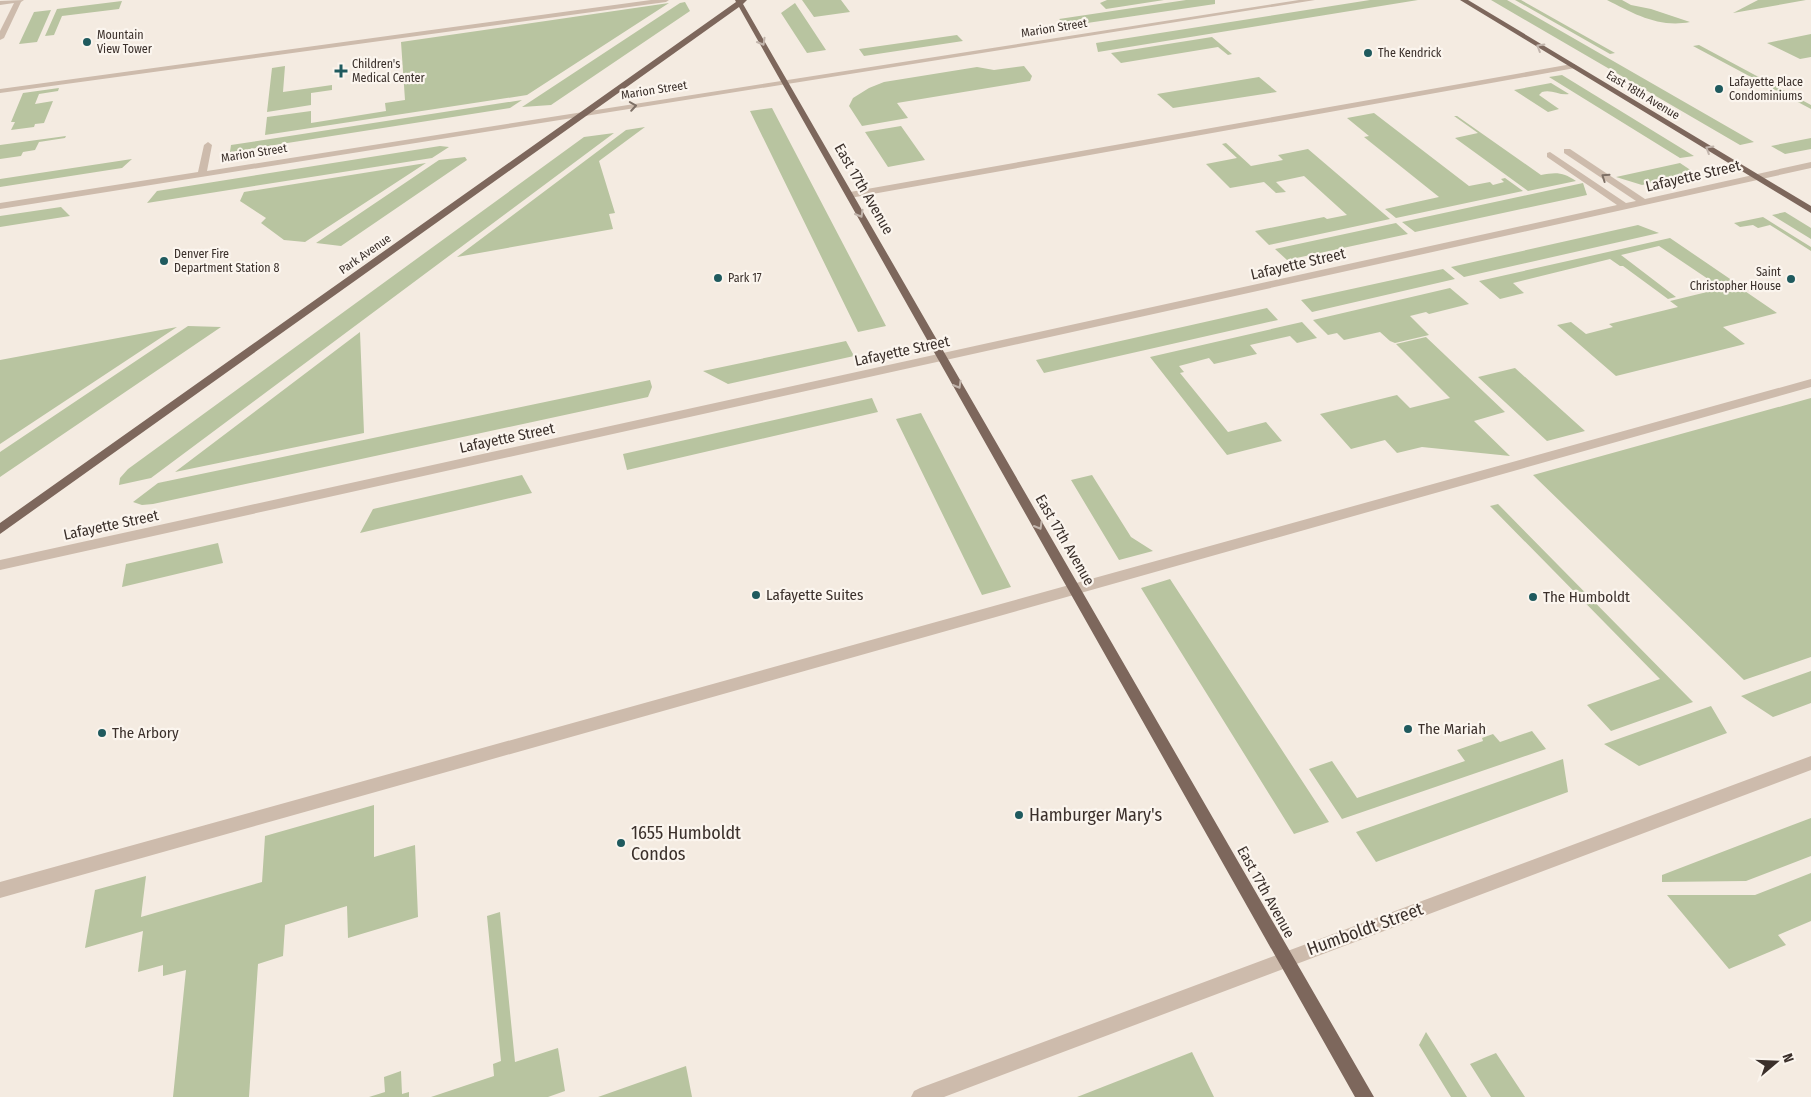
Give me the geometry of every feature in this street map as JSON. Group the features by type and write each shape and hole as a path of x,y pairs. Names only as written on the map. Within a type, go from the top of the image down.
{"main road":[{"name":"East 18th Avenue","path":"1463,0 1811,210"},
{"name":"East 17th Avenue","path":"740,1 785,83 1365,1097"},
{"name":"Park Avenue","path":"0,529 585,114 740,1"}],"street":[{"path":"0,2 20,0"},
{"path":"0,38 20,0"},
{"path":"0,91 666,0"},
{"name":"Marion Street","path":"0,206 1312,0"},
{"path":"850,195 1572,66"},
{"path":"202,174 208,145"},
{"path":"1567,151 1643,202"},
{"path":"1550,155 1624,206"},
{"name":"Lafayette Street","path":"0,565 1811,165"},
{"path":"0,890 1811,383"},
{"name":"Humboldt Street","path":"920,1097 1811,763"}],"green space":[{"path":"802,0 841,0 850,12 814,17"},
{"path":"1107,0 1164,0 1106,9 1100,3"},
{"path":"1186,0 1215,0 1215,4 1067,26 1059,19"},
{"path":"1370,0 1418,0 1098,52 1096,43"},
{"path":"1491,0 1507,0 1754,142 1740,145"},
{"path":"1515,0 1521,0 1615,53 1610,54"},
{"path":"1607,0 1622,0 1631,5 1651,9 1690,22 1668,23 1657,21 1637,15"},
{"path":"1758,0 1806,0 1733,13"},
{"path":"122,1 119,9 62,16 54,35 45,36 57,9"},
{"path":"685,2 690,11 551,105 522,107 680,3"},
{"path":"669,3 527,95 265,135 267,117 311,111 311,123 386,111 385,103 405,100 401,42"},
{"path":"795,3 826,50 807,53 781,13"},
{"path":"51,10 37,42 19,44 34,12"},
{"path":"1811,34 1811,57 1800,59 1767,43"},
{"path":"957,35 963,41 864,56 859,49"},
{"path":"1212,37 1232,54 1228,55 1218,47 1121,63 1111,53"},
{"path":"1699,45 1811,105 1811,109 1693,46"},
{"path":"285,66 283,92 332,85 332,90 311,93 311,105 267,112 272,68"},
{"path":"1024,66 1032,76 1030,81 897,103 908,118 862,126 849,106 853,98 869,88 884,82 977,67 994,70"},
{"path":"1562,75 1694,156 1680,158 1549,77"},
{"path":"1259,77 1277,92 1173,108 1157,94"},
{"path":"1551,83 1569,94 1549,91 1542,92 1539,95 1559,109 1548,112 1514,90"},
{"path":"59,88 58,91 39,94 35,104 53,101 44,123 35,124 34,127 11,130 15,122 11,122 23,93"},
{"path":"522,100 510,108 230,152 231,145"},
{"path":"772,108 886,326 858,332 750,111"},
{"path":"1374,113 1469,186 1490,182 1493,185 1504,182 1501,179 1505,178 1523,191 1396,218 1385,209 1439,197 1364,137 1369,136 1347,118"},
{"path":"1454,116 1457,116 1541,175 1559,173 1576,181 1528,191 1455,138 1478,133"},
{"path":"901,126 925,160 888,167 865,132"},
{"path":"645,127 599,161 615,213 609,214 613,229 457,257 626,130"},
{"path":"614,133 151,478 119,485 120,478 128,469 584,137"},
{"path":"66,136 65,138 39,142 35,150 23,152 21,156 0,159 0,145"},
{"path":"1811,138 1811,149 1785,154 1771,146"},
{"path":"1226,143 1251,166 1283,160 1278,155 1308,149 1390,219 1269,245 1255,231 1324,217 1327,219 1347,215 1304,176 1276,182 1286,192 1276,193 1264,182 1230,188 1206,164 1237,158 1222,144"},
{"path":"440,146 449,147 432,158 147,203 157,191"},
{"path":"465,157 467,160 341,246 316,243 439,160"},
{"path":"132,159 122,168 0,187 0,179"},
{"path":"426,163 305,242 284,240 261,223 266,218 240,201 244,192"},
{"path":"1680,163 1695,173 1642,185 1616,177"},
{"path":"1583,183 1587,195 1415,232 1402,222"},
{"path":"61,207 70,216 0,227 0,216"},
{"path":"1785,212 1811,228 1811,239 1772,215"},
{"path":"1763,217 1811,247 1811,251 1770,225 1758,228 1753,225 1740,227 1734,223"},
{"path":"1396,223 1408,234 1287,260 1275,249"},
{"path":"1638,225 1659,233 1464,277 1451,267"},
{"path":"1670,238 1736,283 1720,287 1659,246 1621,255 1676,297 1668,299 1623,266 1610,259 1513,283 1524,293 1500,299 1479,281"},
{"path":"1443,269 1455,279 1312,312 1301,300"},
{"path":"1736,285 1777,313 1723,327 1745,344 1616,376 1557,325 1571,322 1586,334 1613,327 1609,324 1678,307 1670,301"},
{"path":"1450,288 1469,304 1429,314 1426,312 1410,316 1429,335 1395,343 1380,332 1344,340 1337,333 1328,335 1313,320"},
{"path":"1267,308 1278,320 1044,373 1036,360"},
{"path":"1302,322 1317,338 1297,343 1290,336 1250,345 1257,354 1214,364 1209,358 1179,366 1184,372 1180,373 1228,432 1266,422 1282,441 1227,455 1150,357"},
{"path":"188,326 221,327 0,477 0,452"},
{"path":"177,327 0,444 0,360"},
{"path":"360,332 364,433 175,472"},
{"path":"1426,337 1505,412 1474,421 1510,456 1422,447 1397,453 1385,440 1351,449 1320,414 1397,395 1410,408 1450,398 1396,344"},
{"path":"846,341 854,356 728,384 703,371"},
{"path":"1515,368 1585,431 1547,441 1478,377"},
{"path":"650,380 652,387 648,397 153,504 142,505 133,502 158,483"},
{"path":"872,398 878,412 627,470 623,454"},
{"path":"1811,398 1811,657 1744,680 1533,475"},
{"path":"921,413 1011,587 982,595 896,419"},
{"path":"522,475 532,493 360,533 373,509"},
{"path":"1092,475 1131,537 1153,551 1119,560 1071,480"},
{"path":"1498,504 1693,702 1611,731 1587,705 1660,679 1490,506"},
{"path":"218,543 223,563 122,587 126,564"},
{"path":"1170,579 1329,822 1294,834 1141,588"},
{"path":"1811,671 1811,703 1773,717 1741,696"},
{"path":"1711,706 1727,733 1639,766 1604,744"},
{"path":"1532,731 1546,749 1342,819 1309,769 1332,761 1357,798 1465,761 1457,750 1483,741 1482,738 1493,734 1500,742"},
{"path":"1563,759 1568,792 1376,862 1356,832"},
{"path":"374,805 374,857 415,845 418,917 348,938 347,906 285,925 283,956 258,964 249,1097 173,1097 186,970 163,976 163,965 138,972 143,931 85,948 95,890 146,876 141,917 262,882 265,836"},
{"path":"1811,818 1811,856 1746,881 1662,882 1662,875"},
{"path":"1811,873 1811,921 1778,935 1786,945 1729,969 1667,895 1755,895"},
{"path":"500,912 515,1062 558,1048 565,1091 548,1097 431,1097 494,1076 493,1064 501,1061 487,916"},
{"path":"1426,1032 1467,1097 1451,1097 1419,1045"},
{"path":"1192,1052 1214,1097 1077,1097"},
{"path":"1496,1053 1525,1097 1491,1097 1470,1064"},
{"path":"686,1066 692,1097 598,1097"},
{"path":"401,1071 402,1094 409,1092 409,1097 369,1097 385,1092 384,1077"}],"place":[{"name":"Mountain View Tower","path":"87,42"},
{"name":"The Kendrick","path":"1368,53"},
{"name":"Children's Medical Center","path":"341,71"},
{"name":"Lafayette Place Condominiums","path":"1719,89"},
{"name":"Denver Fire Department Station 8","path":"164,261"},
{"name":"Park 17","path":"718,278"},
{"name":"Saint Christopher House","path":"1791,279"},
{"name":"Lafayette Suites","path":"756,595"},
{"name":"The Humboldt","path":"1533,597"},
{"name":"The Mariah","path":"1408,729"},
{"name":"The Arbory","path":"102,733"},
{"name":"Hamburger Mary's","path":"1019,815"},
{"name":"1655 Humboldt Condos","path":"621,843"}]}
